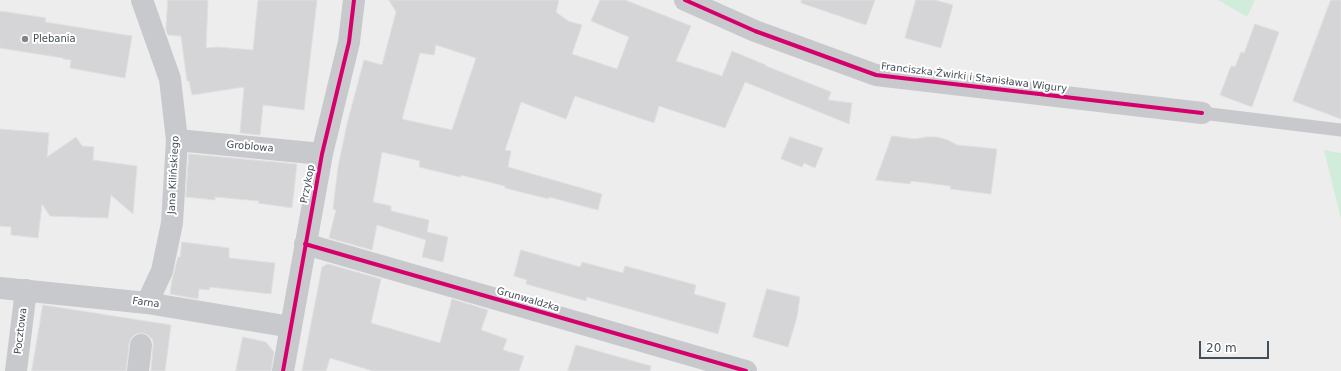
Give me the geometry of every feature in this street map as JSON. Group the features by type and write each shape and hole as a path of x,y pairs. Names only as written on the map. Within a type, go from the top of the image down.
{"street":[{"name":"Jana Kilińskiego","path":"142,0 170,79 177,140 172,223 162,271 147,303"},
{"name":"Przykop","path":"283,371 322,154 349,42 354,0"},
{"name":"Franciszka Żwirki i Stanisława Wigury","path":"692,1 755,31 876,74 1202,113"},
{"name":"Groblowa","path":"177,140 322,154"},
{"name":"Grunwaldzka","path":"306,244 746,371"},
{"name":"Farna","path":"0,288 147,303 291,327"},
{"name":"Pocztowa","path":"16,371 26,290"},
{"path":"138,371 141,345"}],"lane":[{"path":"1202,113 1341,130"}],"green space":[{"path":"1218,0 1255,0 1247,17"},
{"path":"1324,150 1341,153 1341,219"}],"building":[{"path":"168,0 208,0 206,48 218,47 253,50 258,0 317,0 304,110 263,105 260,135 240,133 244,87 192,95 189,81 187,81 181,36 168,35 166,30"},
{"path":"389,0 559,0 556,12 568,21 582,25 572,54 617,69 629,37 591,21 600,0 625,0 691,26 676,61 722,76 732,51 831,92 828,100 852,103 849,124 745,82 725,128 659,106 654,123 575,96 566,119 521,102 505,150 511,151 508,167 602,194 598,210 549,197 549,199 505,188 505,186 461,175 460,177 419,167 420,161 382,152 373,202 391,206 391,211 429,220 427,232 448,237 443,262 422,257 426,240 377,225 372,250 329,238 336,210 333,209 338,167 347,124 364,60 382,65 396,12","holes":["436,45 476,58 452,130 402,119 420,53 434,55"]},
{"path":"802,0 875,0 866,25 801,3"},
{"path":"916,0 935,0 953,5 941,48 905,38"},
{"path":"1331,0 1341,0 1341,119 1293,101"},
{"path":"0,11 46,18 45,22 132,36 125,78 70,68 71,60 63,58 0,48"},
{"path":"1255,24 1279,32 1252,107 1220,95 1231,66 1235,67 1241,52 1244,53"},
{"path":"0,129 49,133 47,157 76,137 82,146 94,147 93,160 137,166 133,214 111,195 108,218 50,216 42,204 38,238 11,235 11,227 0,226"},
{"path":"892,136 915,139 937,137 948,140 957,145 997,149 991,194 950,189 951,186 911,181 910,184 876,180"},
{"path":"790,137 823,148 815,168 804,163 802,167 781,159"},
{"path":"189,154 297,164 292,208 258,203 259,201 215,197 215,200 186,197"},
{"path":"182,242 229,248 229,258 275,263 271,294 210,287 209,290 199,289 198,299 170,294 178,257 180,257"},
{"path":"521,250 580,267 582,262 623,273 625,266 696,285 694,294 726,303 718,334 587,297 586,301 526,284 527,280 514,276"},
{"path":"328,264 381,279 371,323 440,343 452,299 488,310 481,330 507,339 503,350 524,356 519,371 373,371 330,358 326,371 302,371 322,267"},
{"path":"767,289 800,297 797,317 788,347 753,337"},
{"path":"43,305 171,325 165,371 151,371 153,340 148,335 142,333 136,334 131,338 126,371 32,371"},
{"path":"243,337 266,342 274,352 271,371 236,371"},
{"path":"576,345 651,366 650,371 568,371"}],"cycle path":[{"path":"283,371 322,154 349,42 354,0"},
{"path":"685,0 755,31 876,75 1202,113"},
{"path":"305,244 746,371"}],"place":[{"name":"Plebania","path":"25,39"}]}
